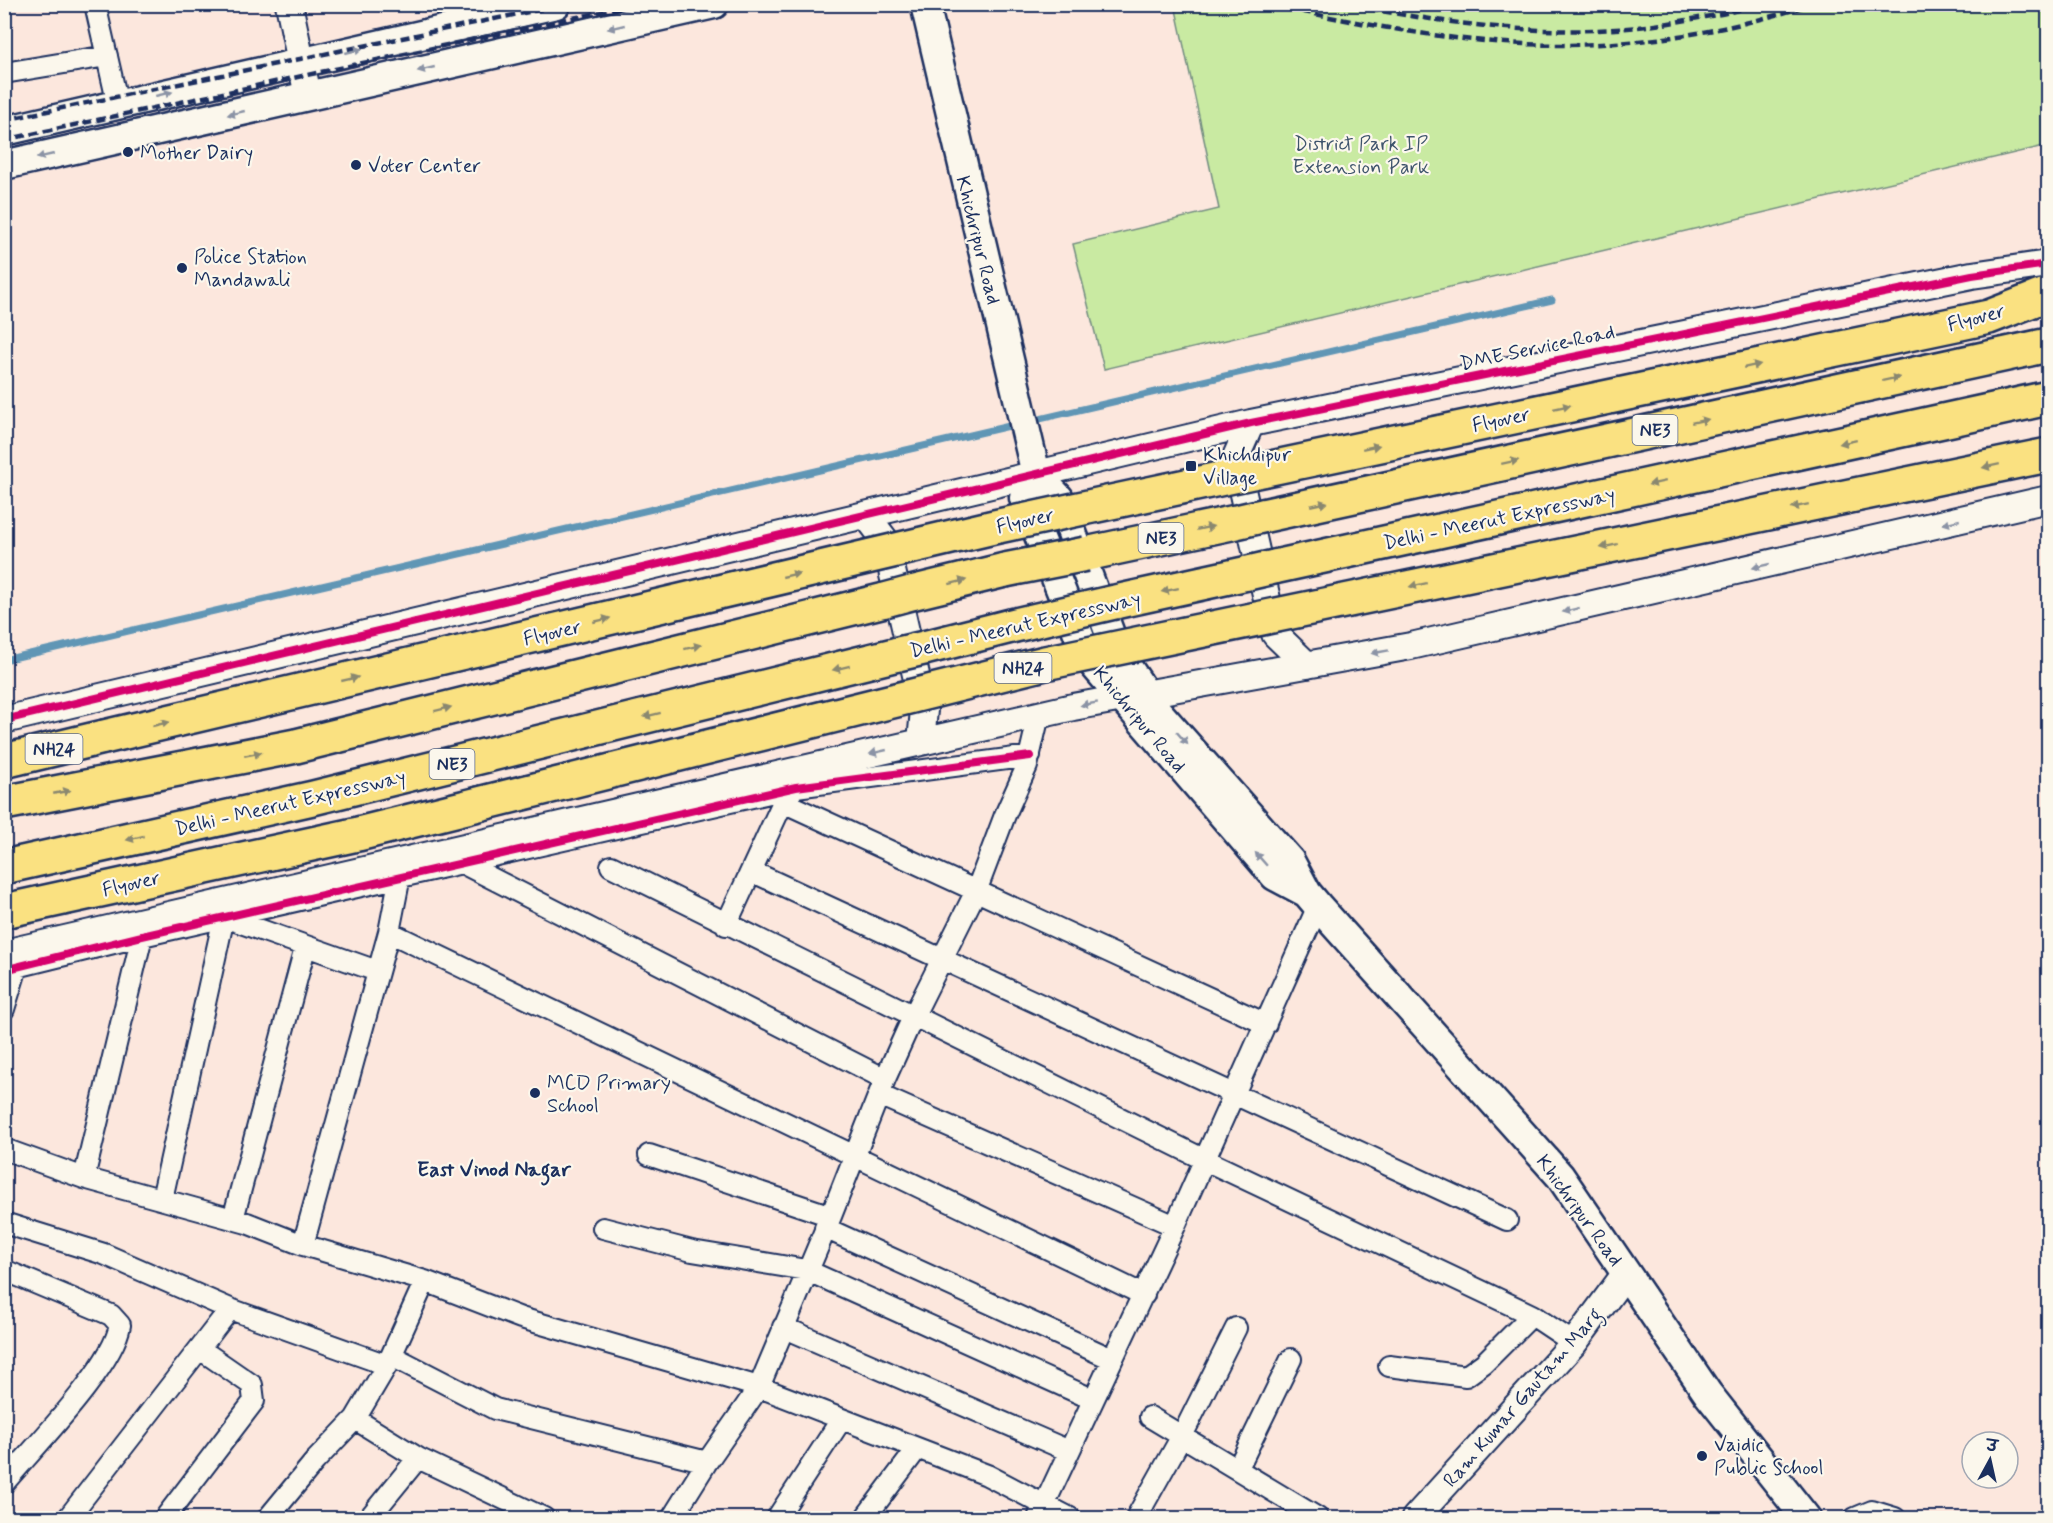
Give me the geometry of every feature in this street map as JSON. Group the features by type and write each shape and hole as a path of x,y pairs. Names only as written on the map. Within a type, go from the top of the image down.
{"highway":[{"name":"Flyover","path":"4,761 1070,510 1989,317 2049,294"},
{"name":"NE3","path":"4,803 296,746 1005,570 2049,345"},
{"name":"Delhi - Meerut Expressway","path":"4,867 313,798 1115,602 2049,398"},
{"name":"Flyover","path":"4,911 358,834 1045,663 2049,454"}],"main road":[{"path":"4,131 556,4"},
{"path":"4,165 714,4"},
{"name":"Khichripur Road","path":"925,4 1036,474 1059,498 1134,695 1158,712 1290,861 1313,899 1560,1176 1708,1394 1806,1518"}],"street":[{"path":"95,4 118,105"},
{"path":"289,4 308,96"},
{"path":"4,73 107,56"},
{"name":"DME Service Road","path":"4,720 1251,423 1972,275 2049,264"},
{"path":"1251,423 1235,459 1275,634 1307,665"},
{"path":"9,964 921,742 1134,695 1412,646 2049,499"},
{"path":"866,515 885,540 924,710 921,742"},
{"path":"672,1518 707,1461 759,1388 912,1017 977,889 1030,756 1039,716"},
{"path":"9,964 142,936 460,862 789,794 1030,756"},
{"path":"789,794 977,889 1266,1024"},
{"path":"726,925 789,794"},
{"path":"460,862 882,1087 1175,1226"},
{"path":"611,866 726,925 1203,1159 1532,1314 1574,1343"},
{"path":"751,871 1507,1220"},
{"path":"303,1245 389,932 400,876"},
{"path":"1043,1511 1092,1399 1144,1295 1203,1159 1266,1024 1313,899"},
{"path":"224,917 305,948 377,971"},
{"path":"162,1199 224,917"},
{"path":"389,932 1144,1295"},
{"path":"84,1178 142,936"},
{"path":"233,1219 305,948"},
{"path":"4,1009 9,964"},
{"path":"4,1149 84,1178 233,1219 303,1245 424,1281 521,1318 759,1388 987,1475 1043,1511 1070,1518"},
{"path":"649,1155 828,1222 1112,1359"},
{"path":"4,1223 104,1254 230,1309 389,1360 495,1409 707,1461"},
{"path":"603,1228 692,1251 806,1270 1092,1399"},
{"path":"4,1270 111,1315 120,1325 118,1336 87,1386 4,1483"},
{"name":"Ram Kumar Gautam Marg","path":"1415,1518 1574,1343 1626,1273"},
{"path":"268,1518 315,1461 355,1419 389,1360 424,1281"},
{"path":"68,1518 230,1309"},
{"path":"1389,1366 1466,1376 1484,1363 1532,1314"},
{"path":"783,1327 1069,1451"},
{"path":"1137,1518 1182,1436 1236,1328"},
{"path":"165,1518 254,1401 252,1385 200,1349"},
{"path":"1238,1468 1291,1359"},
{"path":"1150,1417 1318,1518"},
{"path":"355,1419 418,1458 544,1518"},
{"path":"777,1518 841,1420"},
{"path":"864,1518 917,1449"},
{"path":"369,1518 418,1458"},
{"path":"1855,1518 1872,1511 1895,1518"}],"green space":[{"name":"District Park IP Extension Park","path":"1175,5 2048,5 2048,145 1104,369 1073,244 1219,209"}],"waterway":[{"path":"1031,421 1552,300"},
{"path":"4,660 1018,424"}],"railway":[{"path":"4,120 567,4"},
{"path":"4,140 638,4"},
{"path":"1262,4 1447,37 1517,44 1560,45 1603,44 1687,35 1729,27 1812,4"},
{"path":"1343,4 1472,25 1557,30 1643,27 1714,15 1759,4"}],"cycle path":[{"path":"4,720 1251,423 1972,275 2048,264"},
{"path":"4,970 142,936 796,787 1030,756"}],"place":[{"name":"Mother Dairy","path":"128,152"},
{"name":"Voter Center","path":"356,165"},
{"name":"Police Station Mandawali","path":"182,268"},
{"name":"Khichdipur Village","path":"1191,466"},
{"name":"MCD Primary School","path":"535,1093"},
{"name":"Vaidic Public School","path":"1702,1456"}],"district":[{"name":"East Vinod Nagar","path":"494,1169"}]}
